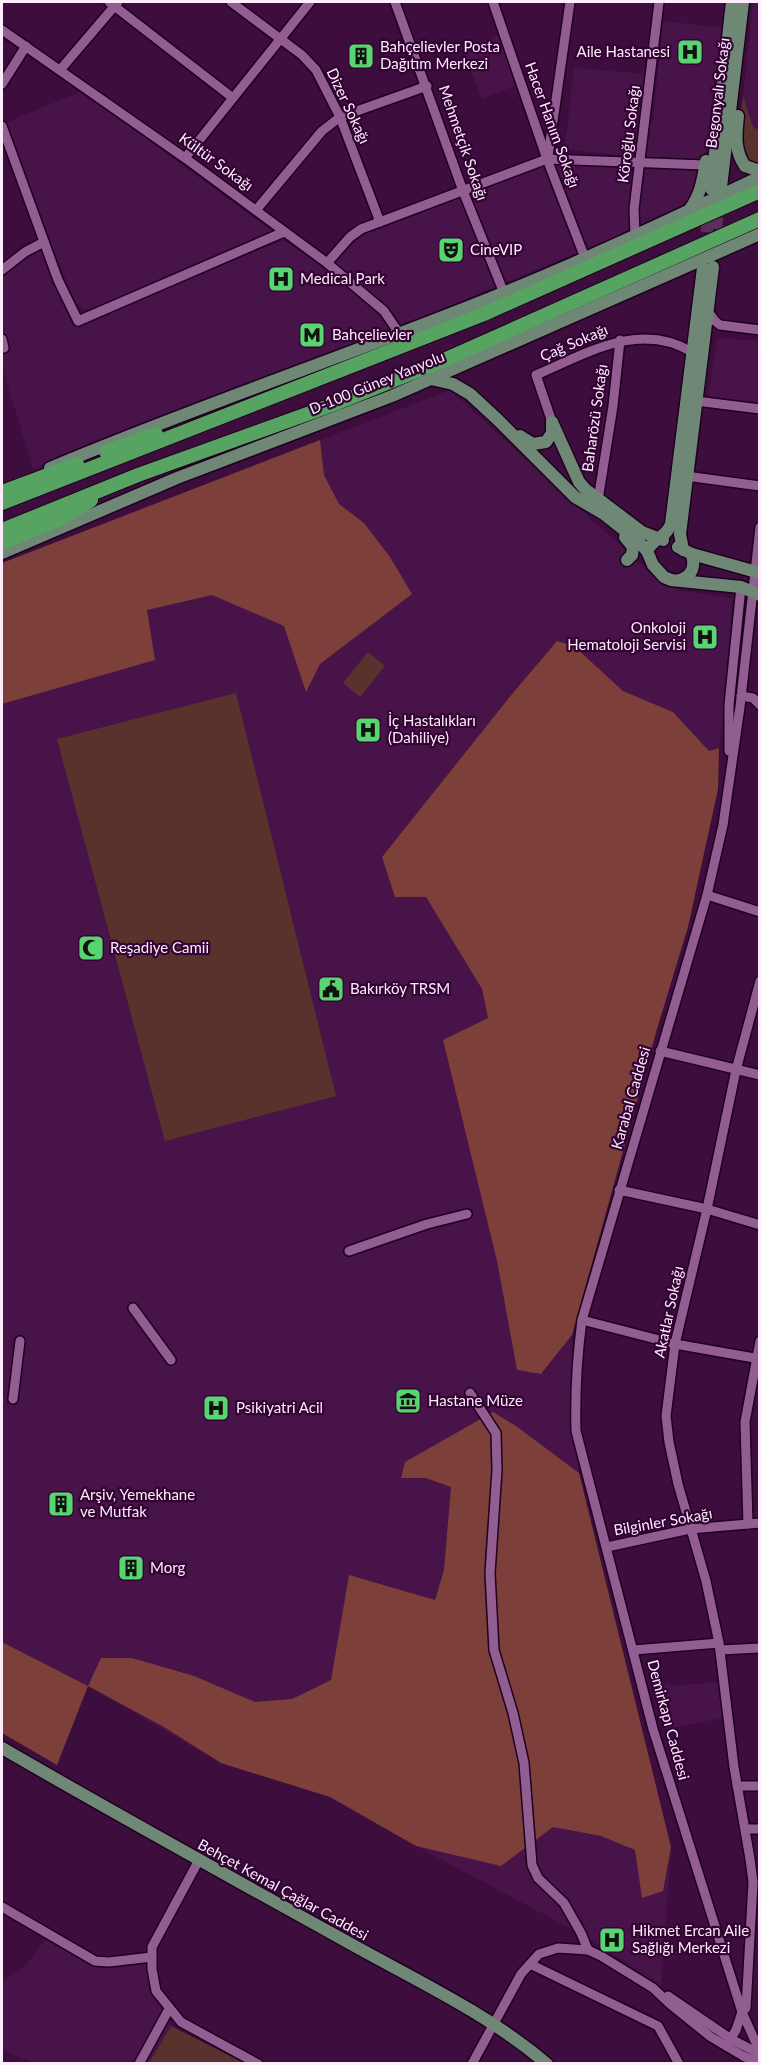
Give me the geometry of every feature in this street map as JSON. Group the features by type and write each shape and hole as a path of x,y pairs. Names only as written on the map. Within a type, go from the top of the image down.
{"highway":[{"path":"2,503 483,314 759,191"},
{"path":"2,530 148,471 332,405 444,360 759,219"},
{"path":"2,492 173,428 205,423"},
{"path":"2,543 76,511 103,490"}],"main road":[{"name":"Begonyalı Sokağı","path":"741,3 741,31 716,188 726,60 741,3"},
{"path":"741,31 742,73 737,152 745,166 759,171"},
{"path":"689,210 698,199 718,80 726,60"},
{"path":"2,487 142,430 504,293 759,177"},
{"name":"D-100 Güney Yanyolu","path":"2,553 177,478 392,396 759,234"},
{"path":"728,247 759,240"},
{"path":"647,551 652,542 664,536 669,529 672,516 692,351 708,267 707,310 680,534 693,569 689,576 680,580"},
{"path":"429,379 453,384 470,394 575,497 604,514 638,541 647,551 653,565 664,577 751,591"},
{"path":"497,419 527,441 537,444 549,439 552,433 552,422"},
{"path":"552,422 579,482 598,500 642,532 657,539 669,541 688,552 757,572"},
{"path":"604,514 609,524 633,547 632,555 627,560"},
{"name":"Behçet Kemal Çağlar Caddesi","path":"2,1748 494,2025 519,2040 547,2064"}],"street":[{"name":"Dizer Sokağı","path":"231,2 302,55 316,70 340,117 380,222"},
{"path":"185,158 310,2"},
{"name":"Mehmetçik Sokağı","path":"395,2 463,191 504,293"},
{"name":"Hacer Hanım Sokağı","path":"493,2 585,258"},
{"path":"548,159 570,2"},
{"name":"Köroğlu Sokağı","path":"635,235 634,209 659,2"},
{"path":"60,70 114,3 233,98"},
{"name":"Kültür Sokağı","path":"2,30 185,158 327,263 384,311 399,333"},
{"path":"2,84 26,46"},
{"path":"256,210 322,131 340,117 427,86"},
{"path":"2,126 58,280 78,321 284,232"},
{"path":"327,263 350,237 361,229 548,159 705,165"},
{"path":"2,270 25,252 44,242"},
{"path":"707,310 720,325 759,330"},
{"name":"Çağ Sokağı","path":"552,422 536,375 620,340 660,339 674,342 692,351"},
{"name":"Baharözü Sokağı","path":"598,500 613,406 620,340"},
{"path":"696,400 759,409"},
{"path":"686,476 759,486"},
{"name":"Karabal Caddesi","path":"729,775 729,705 751,591 757,572 759,527"},
{"name":"Karabal Caddesi","path":"576,1431 577,1377 582,1320 706,895 723,825 741,696 751,591"},
{"path":"741,696 753,698 759,705"},
{"path":"706,895 759,912"},
{"name":"Akatlar Sokağı","path":"742,2013 746,2008 756,1905 746,1829 737,1786 719,1646 706,1581 690,1529 669,1442 666,1416 675,1344 707,1209 736,1070 759,981"},
{"path":"660,1051 759,1075"},
{"path":"619,1190 707,1209 759,1224"},
{"path":"348,1251 427,1224 467,1214"},
{"path":"133,1308 171,1360"},
{"path":"582,1320 675,1344 757,1359"},
{"path":"13,1399 20,1341"},
{"path":"748,1524 746,1422 759,1341"},
{"path":"470,1393 496,1433 497,1470 490,1573 494,1650 513,1713 524,1763 532,1864 538,1878 564,1903 588,1950"},
{"name":"Demirkapı Caddesi","path":"576,1431 653,1730 742,2013 759,2053"},
{"name":"Bilginler Sokağı","path":"607,1547 690,1529 759,1523"},
{"path":"634,1650 719,1646 759,1648"},
{"path":"737,1786 759,1786"},
{"path":"746,1829 759,1829"},
{"path":"199,1860 152,1947 156,1991 181,2022 258,2064"},
{"path":"2,1907 95,1961 152,1958"},
{"path":"472,2064 521,1974 539,1954 558,1948 588,1950 653,1988 686,2018 759,2063"},
{"path":"530,1964 658,2026 680,2064"},
{"path":"747,1987 759,1988"},
{"path":"139,2064 169,2008"},
{"path":"729,2045 742,2013"},
{"path":"742,2046 747,2038 748,2026"},
{"path":"729,2045 742,2046 759,2053"}],"shaded area":[{"path":"753,2 759,2 759,130 753,127 743,96"},
{"path":"663,21 723,28 710,126 698,191 687,207 406,324 33,469 2,367 2,265 38,239 73,326 283,240 326,269 363,235 552,163 637,166 637,157 565,149 574,68 647,74 642,121 653,122"},
{"path":"498,35 517,85 482,99 462,49"},
{"path":"82,91 273,232 95,310 83,309 74,302 5,123"},
{"path":"743,96 753,127 759,130 759,163 750,160 741,145 739,136"},
{"path":"717,338 759,341 759,405 708,398"},
{"path":"450,390 661,583 682,591 732,598 725,701 719,748 709,751 673,712 623,691 574,646 557,641 382,857 426,897 482,989 488,1018 497,1261 517,1370 542,1374 572,1335 572,1408 579,1473 671,1847 661,1986 594,1941 416,1846 331,1797 221,1763 88,1686 2,1642 2,563"},
{"path":"320,440 324,475 339,504 364,523 390,557 412,594 320,664 306,692 284,626 212,595 147,610 155,660 2,704 2,563"},
{"path":"557,641 574,646 623,691 673,712 709,751 719,748 718,789 688,927 657,1029 572,1335 541,1374 517,1370 497,1261 443,1040 488,1018 482,989 426,897 395,897 382,857"},
{"path":"368,652 385,666 360,697 343,683"},
{"path":"236,693 336,1096 165,1141 57,739"},
{"path":"493,1412 516,1426 579,1473 671,1847 663,1891 642,1898 635,1850 601,1836 553,1827 501,1866 416,1846 330,1797 221,1763 164,1727 88,1686 101,1658 132,1658 194,1676 255,1702 292,1699 331,1680 349,1575 435,1600 444,1570 451,1487 426,1478 401,1478 405,1462"},
{"path":"2,1642 88,1686 57,1765 2,1733"},
{"path":"670,1682 672,1686 719,1682 727,1717 667,1729 656,1687"},
{"path":"47,1938 93,1964 146,1963 150,1981 171,2026 149,2063 34,2063 2,2050 2,1981 25,1966"},
{"path":"171,2026 244,2063 149,2063"}],"tunnel":[{"path":"714,247 719,202"},
{"path":"703,268 709,208"}],"place":[{"name":"Aile Hastanesi","path":"690,52"},
{"name":"Bahçelievler Posta Dağıtım Merkezi","path":"361,56"},
{"name":"CineVIP","path":"451,250"},
{"name":"Medical Park","path":"281,279"},
{"name":"Bahçelievler","path":"312,335"},
{"name":"Onkoloji Hematoloji Servisi","path":"705,637"},
{"name":"İç Hastalıkları (Dahiliye)","path":"368,730"},
{"name":"Reşadiye Camii","path":"91,948"},
{"name":"Bakırköy TRSM","path":"331,989"},
{"name":"Hastane Müze","path":"408,1401"},
{"name":"Psikiyatri Acil","path":"216,1408"},
{"name":"Arşiv, Yemekhane ve Mutfak","path":"61,1504"},
{"name":"Morg","path":"131,1568"},
{"name":"Hikmet Ercan Aile Sağlığı Merkezi","path":"612,1940"}]}
